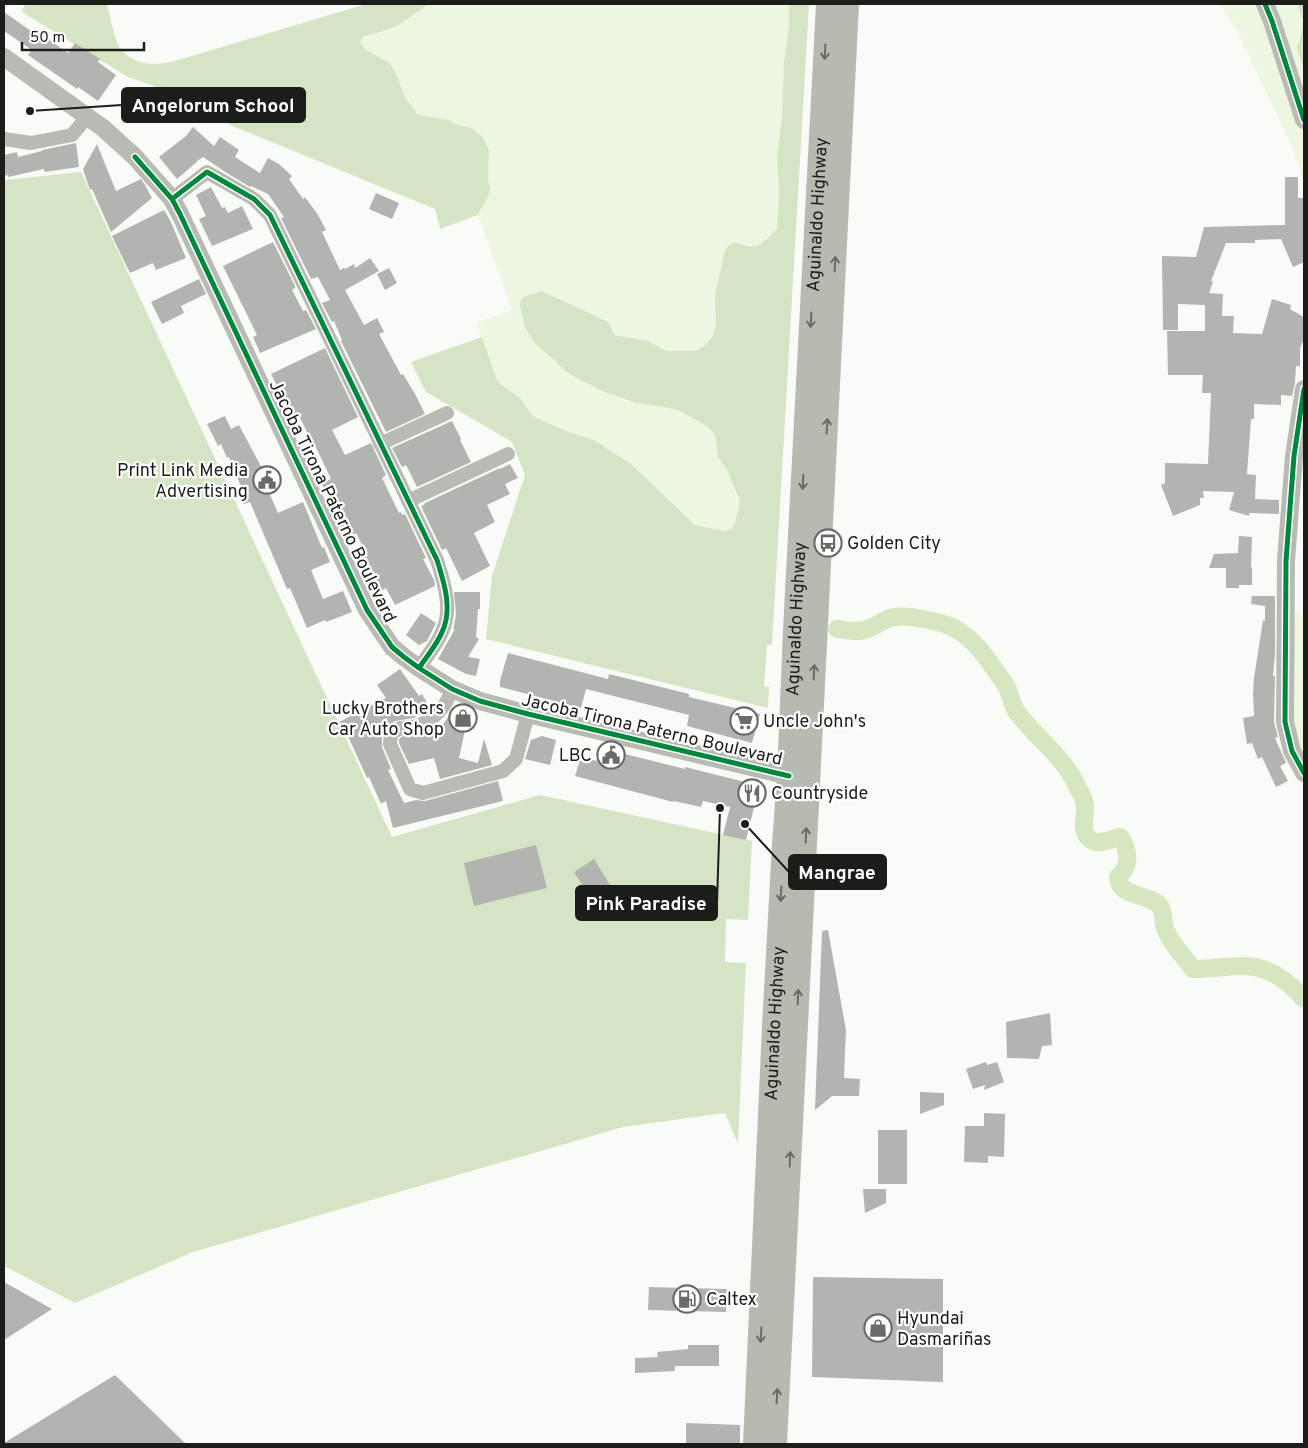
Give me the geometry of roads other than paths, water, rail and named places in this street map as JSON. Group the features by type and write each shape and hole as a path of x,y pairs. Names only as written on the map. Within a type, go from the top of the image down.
{"highway":[{"name":"Aguinaldo Highway","path":"777,1208 774,1027 789,776 796,601 828,4"},
{"name":"Aguinaldo Highway","path":"775,1444 777,1208 847,4"},
{"name":"Aguinaldo Highway","path":"755,1444 776,1234"}],"street":[{"path":"1265,4 1304,120"},
{"name":"Jacoba Tirona Paterno Boulevard","path":"4,57 103,128 135,156 172,199 367,610 392,647 419,668 452,689 480,701 789,776"},
{"path":"4,139 31,143 72,135 87,117"},
{"path":"172,199 207,172 254,200 270,215 437,560 445,584 447,616 442,632 419,668"},
{"path":"1304,389 1294,456 1286,561 1285,722 1292,751 1304,773"},
{"path":"380,444 447,412"},
{"path":"408,501 508,454"},
{"path":"452,689 448,701 435,716 417,726 400,728 391,734 390,744 410,789 423,793 502,771 516,759 528,714"}],"waterway":[{"path":"38,4 37,8 41,15 131,74 205,94"},
{"path":"837,629 860,631 871,628 888,619 907,617 942,623 963,633 982,652 1005,684 1016,711 1071,774 1084,802 1084,829 1087,837 1095,842 1120,837 1125,847 1127,863 1125,869 1118,877 1119,883 1127,891 1152,900 1160,906 1169,936 1193,969 1244,966 1261,969 1285,981 1304,999"}],"place":[{"name":"Angelorum School","path":"30,111"},
{"name":"Print Link Media Advertising","path":"267,480"},
{"name":"Golden City","path":"828,543"},
{"name":"Lucky Brothers Car Auto Shop","path":"463,718"},
{"name":"Uncle John's","path":"744,721"},
{"name":"LBC","path":"611,755"},
{"name":"Countryside","path":"752,793"},
{"name":"Pink Paradise","path":"720,808"},
{"name":"Mangrae","path":"745,824"},
{"name":"Caltex","path":"687,1299"},
{"name":"Hyundai Dasmariñas","path":"878,1328"}]}
